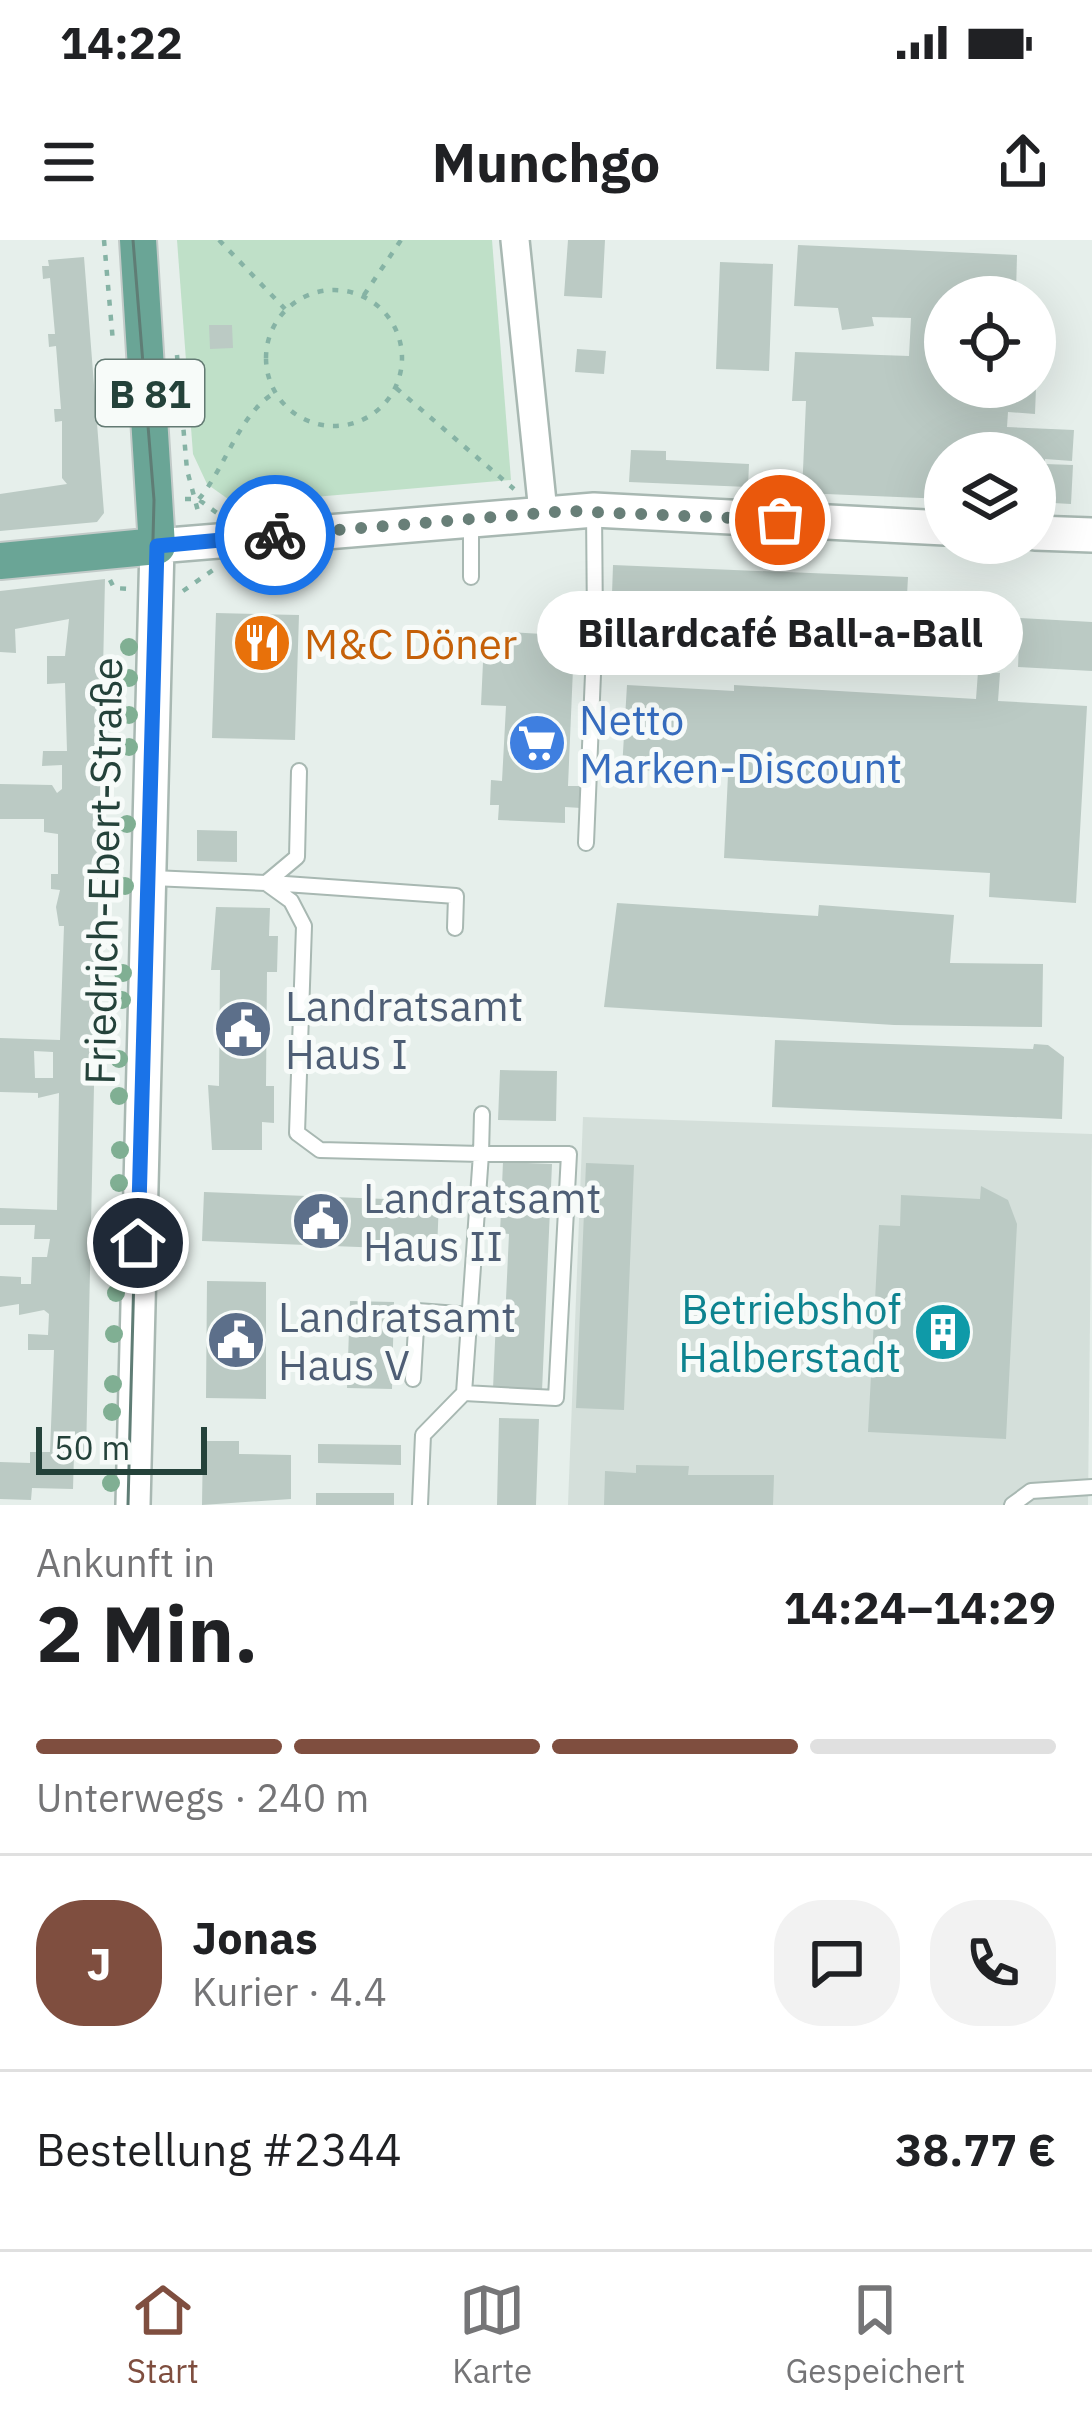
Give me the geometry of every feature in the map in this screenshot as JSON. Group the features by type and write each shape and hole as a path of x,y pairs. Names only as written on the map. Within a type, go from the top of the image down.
{"main road":[{"name":"Friedrich-Ebert-Straße","path":"138,240 158,500 157,546"},
{"path":"0,561 157,546"}],"street":[{"path":"515,240 543,512"},
{"path":"157,546 201,558 471,516 594,510 924,527"},
{"path":"1056,534 1092,535"},
{"name":"Friedrich-Ebert-Straße","path":"134,1505 157,546"}],"lane":[{"path":"586,843 596,626 594,510"},
{"path":"470,577 471,516"},
{"path":"266,883 297,857 299,771"},
{"path":"147,878 455,896 455,928"},
{"path":"266,883 291,901 304,926 297,1132 320,1150 569,1154 556,1398 464,1393"},
{"path":"421,1505 423,1435 464,1393 482,1114"},
{"path":"413,1379 417,1311 472,1315"},
{"path":"1012,1505 1030,1491 1092,1486"}],"path":[{"path":"104,240 113,347"},
{"path":"219,240 285,310"},
{"path":"364,296 401,240"},
{"path":"317,291 364,296 390,318 400,340 402,365 396,388 369,417 338,426 298,416 274,393 265,352 285,310 317,291"},
{"path":"175,335 187,470 198,499 201,558"},
{"path":"396,388 514,489"},
{"path":"198,499 216,478 254,406 274,393"},
{"path":"158,500 198,499 214,513 236,513"},
{"path":"119,550 122,588"}],"shaded area":[{"path":"583,1117 1092,1134 1088,1505 568,1505"}],"green space":[{"path":"177,240 492,240 511,480 235,504 207,484 193,454"}],"building":[{"path":"568,240 605,240 602,298 564,296"},
{"path":"798,245 1017,255 1016,276 924,276 924,408 1035,408 1035,414 1008,412 1007,427 1074,430 1072,461 1056,460 1056,432 924,432 924,498 802,493 806,401 792,401 795,352 909,356 911,318 872,317 874,326 842,330 838,308 794,306"},
{"path":"84,257 104,513 97,522 0,531 0,494 67,484 62,478 62,421 55,422 54,409 61,409 56,346 49,347 48,334 55,334 50,278 43,279 42,266 49,266 48,260"},
{"path":"720,262 773,264 769,371 716,369"},
{"path":"209,325 232,325 233,348 210,349"},
{"path":"577,349 606,351 604,374 575,372"},
{"path":"631,450 666,451 666,460 749,464 748,487 629,482"},
{"path":"1056,464 1073,465 1071,504 1056,503"},
{"path":"613,565 908,577 904,653 639,636 639,654 610,653"},
{"path":"105,579 86,1455 74,1454 73,1489 32,1488 31,1500 0,1499 0,1462 30,1463 30,1452 50,1452 54,1350 28,1350 28,1334 48,1335 49,1314 44,1310 19,1315 19,1304 0,1307 0,1276 21,1277 21,1284 31,1284 32,1257 47,1257 50,1239 34,1239 35,1225 0,1225 0,1208 57,1210 59,1093 38,1098 38,1093 0,1092 0,1038 60,1040 64,926 59,926 56,907 60,890 51,889 51,874 58,874 58,834 44,832 44,819 0,819 0,784 52,785 57,793 62,789 62,765 42,766 43,751 67,751 65,683 47,684 47,656 65,656 69,619 15,629 16,653 0,652 0,591","holes":["34,1051 53,1052 53,1078 35,1078"]},
{"path":"216,613 299,615 295,740 212,738"},
{"path":"1020,618 1092,622 1092,671 1018,667"},
{"name":"Netto Marken-Discount","path":"507,632 543,634 543,643 574,645 568,786 582,786 581,808 565,807 565,823 498,820 499,805 490,805 491,780 502,781 506,706 481,705 484,641 507,642"},
{"path":"978,672 1000,673 998,701 1087,706 1076,903 989,897 990,873 724,858 728,775 622,769 627,685 734,691 734,685 976,699"},
{"path":"197,830 237,831 237,862 197,861"},
{"path":"617,903 818,916 819,905 954,915 950,963 1043,964 1042,1027 894,1025 604,1007"},
{"name":"Landratsamt Haus I","path":"216,907 270,908 269,936 278,936 277,972 267,972 266,1086 274,1086 274,1123 262,1122 262,1150 212,1150 208,1085 219,1086 220,970 211,970"},
{"path":"775,1040 1033,1049 1034,1044 1048,1045 1064,1057 1062,1119 772,1107"},
{"path":"500,1070 557,1071 556,1121 498,1120"},
{"path":"503,1162 552,1164 542,1391 493,1389 496,1319 505,1320 509,1234 500,1233"},
{"path":"586,1163 634,1165 624,1410 576,1408"},
{"name":"Betriebshof Halberstadt","path":"981,1186 1008,1200 1017,1224 1006,1439 868,1432 879,1225 900,1226 901,1195 980,1199"},
{"name":"Landratsamt Haus II","path":"204,1192 439,1201 437,1250 202,1241"},
{"name":"Landratsamt Haus V","path":"207,1281 266,1282 266,1399 206,1398"},
{"path":"350,1301 394,1302 392,1389 347,1388"},
{"path":"499,1418 539,1419 536,1505 497,1505"},
{"path":"203,1441 239,1441 239,1454 291,1455 291,1499 202,1505"},
{"path":"318,1444 401,1445 401,1465 318,1463"},
{"path":"636,1465 689,1466 688,1475 774,1475 773,1505 604,1505 605,1471 636,1473"},
{"path":"316,1493 394,1493 394,1505 316,1505"}],"tram line":[{"path":"128,1505 154,500 133,240"}],"way so far":[{"path":"275,535 471,516 594,510 780,520"}],"place":[{"name":"Billardcafé Ball-a-Ball","path":"780,520"},
{"name":"M&C Döner","path":"262,643"},
{"name":"Netto Marken-Discount","path":"537,743"},
{"name":"Landratsamt Haus I","path":"243,1029"},
{"name":"Landratsamt Haus II","path":"321,1221"},
{"name":"Betriebshof Halberstadt","path":"943,1332"},
{"name":"Landratsamt Haus V","path":"236,1340"}],"route":[{"path":"138,1243 157,546 275,535"}]}
